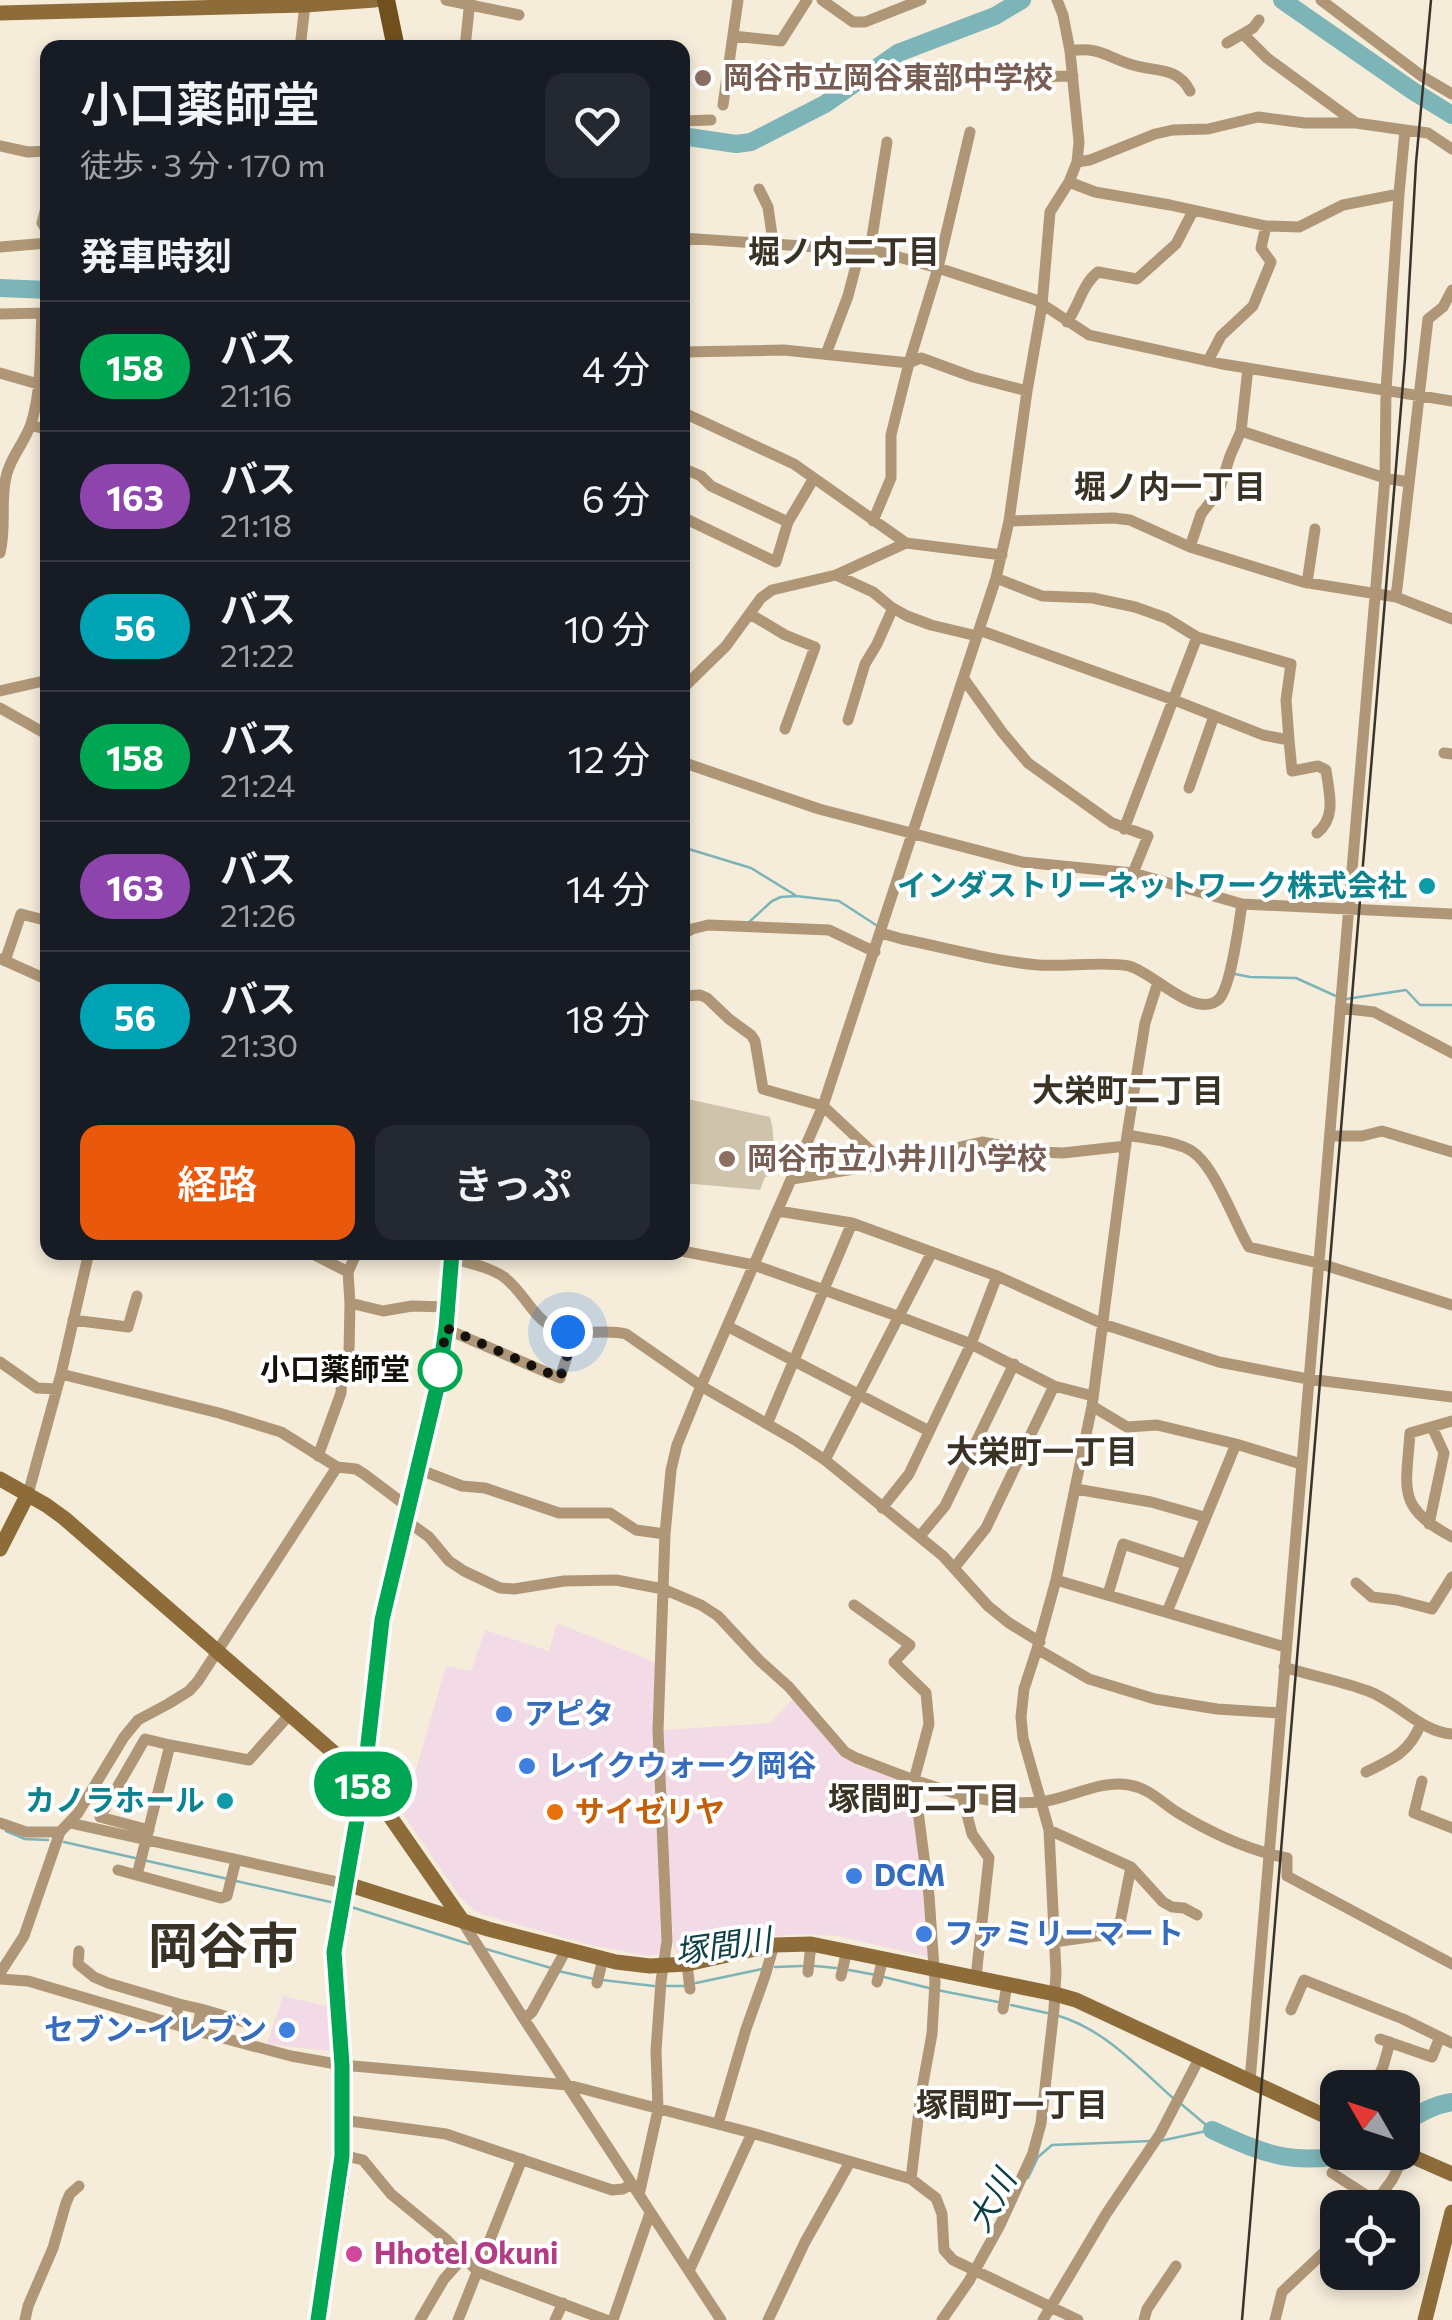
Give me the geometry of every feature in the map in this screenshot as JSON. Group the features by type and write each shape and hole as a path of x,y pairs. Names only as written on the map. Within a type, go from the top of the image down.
{"main road":[{"path":"386,0 394,40"},
{"path":"318,2320 342,2156 342,2065 334,1962 364,1779 382,1620 438,1383 452,1260"}],"street":[{"path":"0,13 306,6 375,0"},
{"path":"446,0 519,15"},
{"path":"723,105 738,0"},
{"path":"733,36 781,41 808,0"},
{"path":"822,0 854,22 865,22 902,3 921,0"},
{"path":"1320,0 1452,94"},
{"path":"466,40 470,2"},
{"path":"301,40 306,6"},
{"path":"636,2189 658,2110 656,2052 667,1941 658,1730 671,1470 676,1446 701,1386 823,1106 996,578 1009,521 1042,305 1050,212 1069,182 1076,162 1079,121 1070,50 1059,6"},
{"path":"1227,43 1259,20"},
{"path":"1243,34 1267,58 1356,123"},
{"path":"1070,50 1088,48 1130,64 1163,70 1181,78 1190,91"},
{"path":"1024,77 1073,76"},
{"path":"1076,162 1155,134 1208,129 1258,117 1356,123 1428,133 1452,149"},
{"path":"690,121 711,120"},
{"path":"1250,2081 1376,593 1385,478 1386,390 1406,130"},
{"path":"873,521 891,478 891,435 938,268 970,132"},
{"path":"826,354 865,250 887,142"},
{"path":"0,146 40,152"},
{"path":"1069,182 1095,192 1266,226 1298,227 1343,204 1400,194"},
{"path":"759,189 768,207 773,242"},
{"path":"1068,322 1092,276 1098,272 1137,279 1176,244 1193,211"},
{"path":"1208,361 1221,336 1257,300 1271,262 1262,248 1266,226"},
{"path":"690,238 865,250 938,268 1036,300 1088,335 1208,361 1452,402"},
{"path":"0,247 40,244"},
{"path":"1396,597 1428,319 1443,307 1452,290"},
{"path":"0,314 40,313"},
{"path":"690,352 784,350 909,363 921,358 974,378 1027,391"},
{"path":"1190,547 1201,514 1219,491 1241,431 1248,368"},
{"path":"0,373 40,383"},
{"path":"0,553 4,538 4,481 31,425 40,394"},
{"path":"690,416 794,464 906,543 1002,554"},
{"path":"31,425 40,428"},
{"path":"1241,431 1385,478 1409,482"},
{"path":"690,471 711,486 788,522"},
{"path":"690,521 776,562 788,522 814,478"},
{"path":"1009,521 1130,520 1190,547 1307,583 1396,597 1452,619"},
{"path":"1307,583 1316,529"},
{"path":"690,680 726,646 761,598 772,590 836,575 906,543"},
{"path":"836,575 931,625 978,633 1174,700 1264,736 1289,740"},
{"path":"996,578 1042,596 1093,598 1135,607 1166,618 1197,637 1291,664 1286,700 1292,772 1318,766 1326,770 1331,808 1327,825 1316,833"},
{"path":"848,720 865,664 893,608"},
{"path":"750,614 815,647 785,729"},
{"path":"1124,829 1197,637"},
{"path":"964,680 1028,763 1112,824 1148,836 1133,873"},
{"path":"0,691 40,682"},
{"path":"0,708 40,731"},
{"path":"1189,788 1214,716"},
{"path":"690,765 819,809 1022,862 1133,873 1242,904 1452,914"},
{"path":"881,933 1031,964 1124,965 1195,1002 1210,1003 1224,992 1242,904"},
{"path":"40,919 21,914 3,960 40,976"},
{"path":"690,930 708,925 829,930 874,952"},
{"path":"942,2320 1000,2224 1033,2153 1041,2124 1054,2008 1049,1830 1023,1738 1021,1717 1024,1689 1039,1646 1076,1489 1145,1023 1158,982"},
{"path":"690,996 708,998 751,1035 763,1089 823,1106 886,1164"},
{"path":"1340,1008 1374,1012 1452,1053"},
{"path":"1330,1136 1382,1132 1452,1152"},
{"path":"792,1178 886,1164 982,1142 1040,1152 1064,1152 1126,1141 1166,1142 1200,1158 1249,1248 1318,1263 1452,1305"},
{"path":"778,1211 852,1223 997,1276 1103,1324 1218,1362 1308,1379 1452,1397"},
{"path":"767,1424 852,1223"},
{"path":"824,1460 932,1252"},
{"path":"690,1253 754,1266 972,1344 1092,1401 1127,1427 1157,1425 1302,1464"},
{"path":"0,1549 28,1494 87,1260"},
{"path":"325,1260 348,1272"},
{"path":"318,1456 340,1393 348,1350 348,1272 353,1260"},
{"path":"463,1260 506,1278 557,1330 626,1334 701,1386 824,1460 943,1556 998,1614 1089,1679 1155,1699 1217,1709 1280,1713"},
{"path":"882,1508 908,1474 972,1344 997,1276"},
{"path":"74,1320 128,1327 137,1296"},
{"path":"350,1302 383,1311 412,1306 448,1307"},
{"path":"728,1326 929,1431"},
{"path":"446,1328 560,1378 575,1332"},
{"path":"0,1362 37,1388 57,1389"},
{"path":"920,1536 945,1506 1014,1364"},
{"path":"61,1374 281,1432 337,1467 356,1470 375,1480 450,1561 500,1588 616,1580 663,1589 701,1605 718,1616 789,1687 845,1752 856,1758 939,1790 996,1800 1040,1802 1110,1785 1126,1784 1147,1790 1206,1828 1287,1858 1287,1876 1452,1964"},
{"path":"954,1568 986,1528 1054,1386"},
{"path":"1452,1421 1410,1434 1406,1495 1424,1521 1452,1537"},
{"path":"1429,1524 1444,1453 1432,1427"},
{"path":"1167,1612 1236,1444"},
{"path":"337,1467 188,1691 138,1720 124,1737 65,1828 24,1936 0,1976 28,1980 291,2056 342,2065 568,2085 911,2180 930,2192 940,2206 944,2250 953,2260 1078,2320"},
{"path":"418,1468 462,1486 485,1488 560,1513 610,1512 636,1530 665,1534"},
{"path":"0,1479 64,1518 364,1779 462,1920 720,2320"},
{"path":"1076,1489 1151,1502 1204,1517"},
{"path":"1108,1594 1123,1544 1186,1564"},
{"path":"1356,1584 1372,1597 1432,1608 1452,1577"},
{"path":"1056,1580 1286,1647"},
{"path":"854,1606 910,1645 894,1662 926,1693 929,1724 914,1780 929,1896 934,1981 932,2034 911,2180"},
{"path":"1284,1668 1369,1692 1435,1732 1452,1734"},
{"path":"233,1873 228,1896 221,1898 143,1853 100,1817 145,1739 248,1760 290,1714"},
{"path":"1366,1772 1394,1758 1414,1740 1421,1723"},
{"path":"118,1870 143,1853 170,1745"},
{"path":"1422,1782 1414,1813 1452,1828"},
{"path":"962,1795 972,1834 989,1858 976,1977"},
{"path":"0,1823 26,1832 65,1828 143,1853 344,1899 462,1920 560,1962 600,1971 650,1966 662,1979"},
{"path":"1049,1830 1131,1867 1163,1902 1197,1916"},
{"path":"1054,1942 1118,1934 1131,1867"},
{"path":"79,1951 78,1964 94,1977 248,2023"},
{"path":"662,1979 770,1959 810,1958 934,1981 976,1977 1005,1997 1054,2008 1076,2000 1320,2114"},
{"path":"718,2124 770,1959"},
{"path":"524,2019 532,2012 560,1962"},
{"path":"1291,2010 1304,1980 1446,2040 1432,2057 1385,2040 1381,2070"},
{"path":"174,2024 179,2004"},
{"path":"197,2031 201,2009"},
{"path":"1044,2320 1156,2139 1200,2057"},
{"path":"342,2120 446,2134 612,2190 636,2189"},
{"path":"689,2271 752,2133"},
{"path":"342,2156 363,2160 391,2194 447,2240 478,2272 610,2320 650,2213"},
{"path":"458,2320 522,2159"},
{"path":"1420,2160 1452,2174"},
{"path":"768,2320 804,2242 850,2162"},
{"path":"1332,2173 1355,2190"},
{"path":"25,2320 66,2203 79,2186"},
{"path":"1425,2320 1445,2270 1452,2212"},
{"path":"1275,2320 1282,2292 1320,2256"},
{"path":"420,2320 444,2280 464,2258"},
{"path":"1144,2320 1176,2266"},
{"path":"556,2320 563,2303"}],"shaded area":[{"path":"690,1100 770,1117 772,1155 760,1190 690,1184"},
{"path":"557,1623 657,1663 662,1948 658,1954 647,1956 591,1945 475,1911 460,1897 403,1814 446,1666 471,1671 485,1630 549,1651"},
{"path":"794,1698 857,1766 870,1767 912,1786 929,1957 837,1936 797,1934 748,1939 679,1954 674,1949 663,1730 770,1723"},
{"path":"283,1996 327,2006 330,2051 267,2044"}],"waterway":[{"path":"690,137 736,144 751,142 825,104 898,53 995,16 1022,0"},
{"path":"1282,0 1452,115"},
{"path":"0,288 40,290"},
{"path":"690,849 751,868 795,895"},
{"path":"748,923 772,901 796,896 839,901 876,925"},
{"path":"1235,974 1296,978 1338,997"},
{"path":"1346,999 1406,990 1420,1005 1452,1005"},
{"name":"塚間川","path":"6,1831 25,1839 48,1840"},
{"name":"塚間川","path":"64,1842 135,1858"},
{"name":"塚間川","path":"143,1860 228,1879"},
{"name":"塚間川","path":"236,1881 335,1903"},
{"name":"塚間川","path":"348,1906 469,1944"},
{"name":"塚間川","path":"486,1949 551,1968"},
{"name":"塚間川","path":"775,1967 802,1966"},
{"name":"塚間川","path":"815,1966 836,1968"},
{"name":"塚間川","path":"696,1983 762,1969"},
{"name":"塚間川","path":"849,1970 876,1975"},
{"name":"塚間川","path":"558,1971 594,1979"},
{"name":"塚間川","path":"884,1977 929,1988"},
{"name":"塚間川","path":"602,1980 654,1986"},
{"name":"塚間川","path":"667,1986 684,1986"},
{"name":"塚間川","path":"937,1990 998,2002"},
{"name":"塚間川","path":"1011,2005 1047,2013"},
{"name":"塚間川","path":"1059,2016 1106,2040 1173,2098"},
{"name":"塚間川","path":"1420,2114 1452,2102"},
{"name":"塚間川","path":"1180,2103 1212,2130"},
{"name":"大川","path":"1160,2141 1211,2130"},
{"name":"塚間川","path":"1212,2130 1267,2152 1320,2159"},
{"name":"大川","path":"1028,2178 1038,2157 1052,2145 1152,2141"}],"railway":[{"path":"1242,2320 1405,359 1416,163 1431,0"}],"bus line":[{"name":"158","path":"318,2320 342,2156 342,2065 334,1952 364,1779 382,1620 438,1383 451,1260"}],"place":[{"name":"岡谷市立岡谷東部中学校","path":"703,78"},
{"name":"インダストリーネットワーク株式会社","path":"1427,886"},
{"name":"岡谷市立小井川小学校","path":"727,1159"},
{"name":"小口薬師堂","path":"440,1370"},
{"name":"アピタ","path":"504,1714"},
{"name":"レイクウォーク岡谷","path":"527,1766"},
{"name":"カノラホール","path":"225,1801"},
{"name":"サイゼリヤ","path":"555,1812"},
{"name":"DCM","path":"854,1876"},
{"name":"ファミリーマート","path":"924,1934"},
{"name":"セブン-イレブン","path":"287,2030"},
{"name":"Hhotel Okuni","path":"354,2254"}],"district":[{"name":"堀ノ内二丁目","path":"844,252"},
{"name":"堀ノ内一丁目","path":"1170,487"},
{"name":"大栄町二丁目","path":"1128,1091"},
{"name":"大栄町一丁目","path":"1042,1452"},
{"name":"塚間町二丁目","path":"924,1799"},
{"name":"岡谷市","path":"223,1946"},
{"name":"塚間町一丁目","path":"1012,2105"}],"route":[{"path":"440,1370 438,1383 446,1328 560,1378 575,1332 568,1332"}]}
